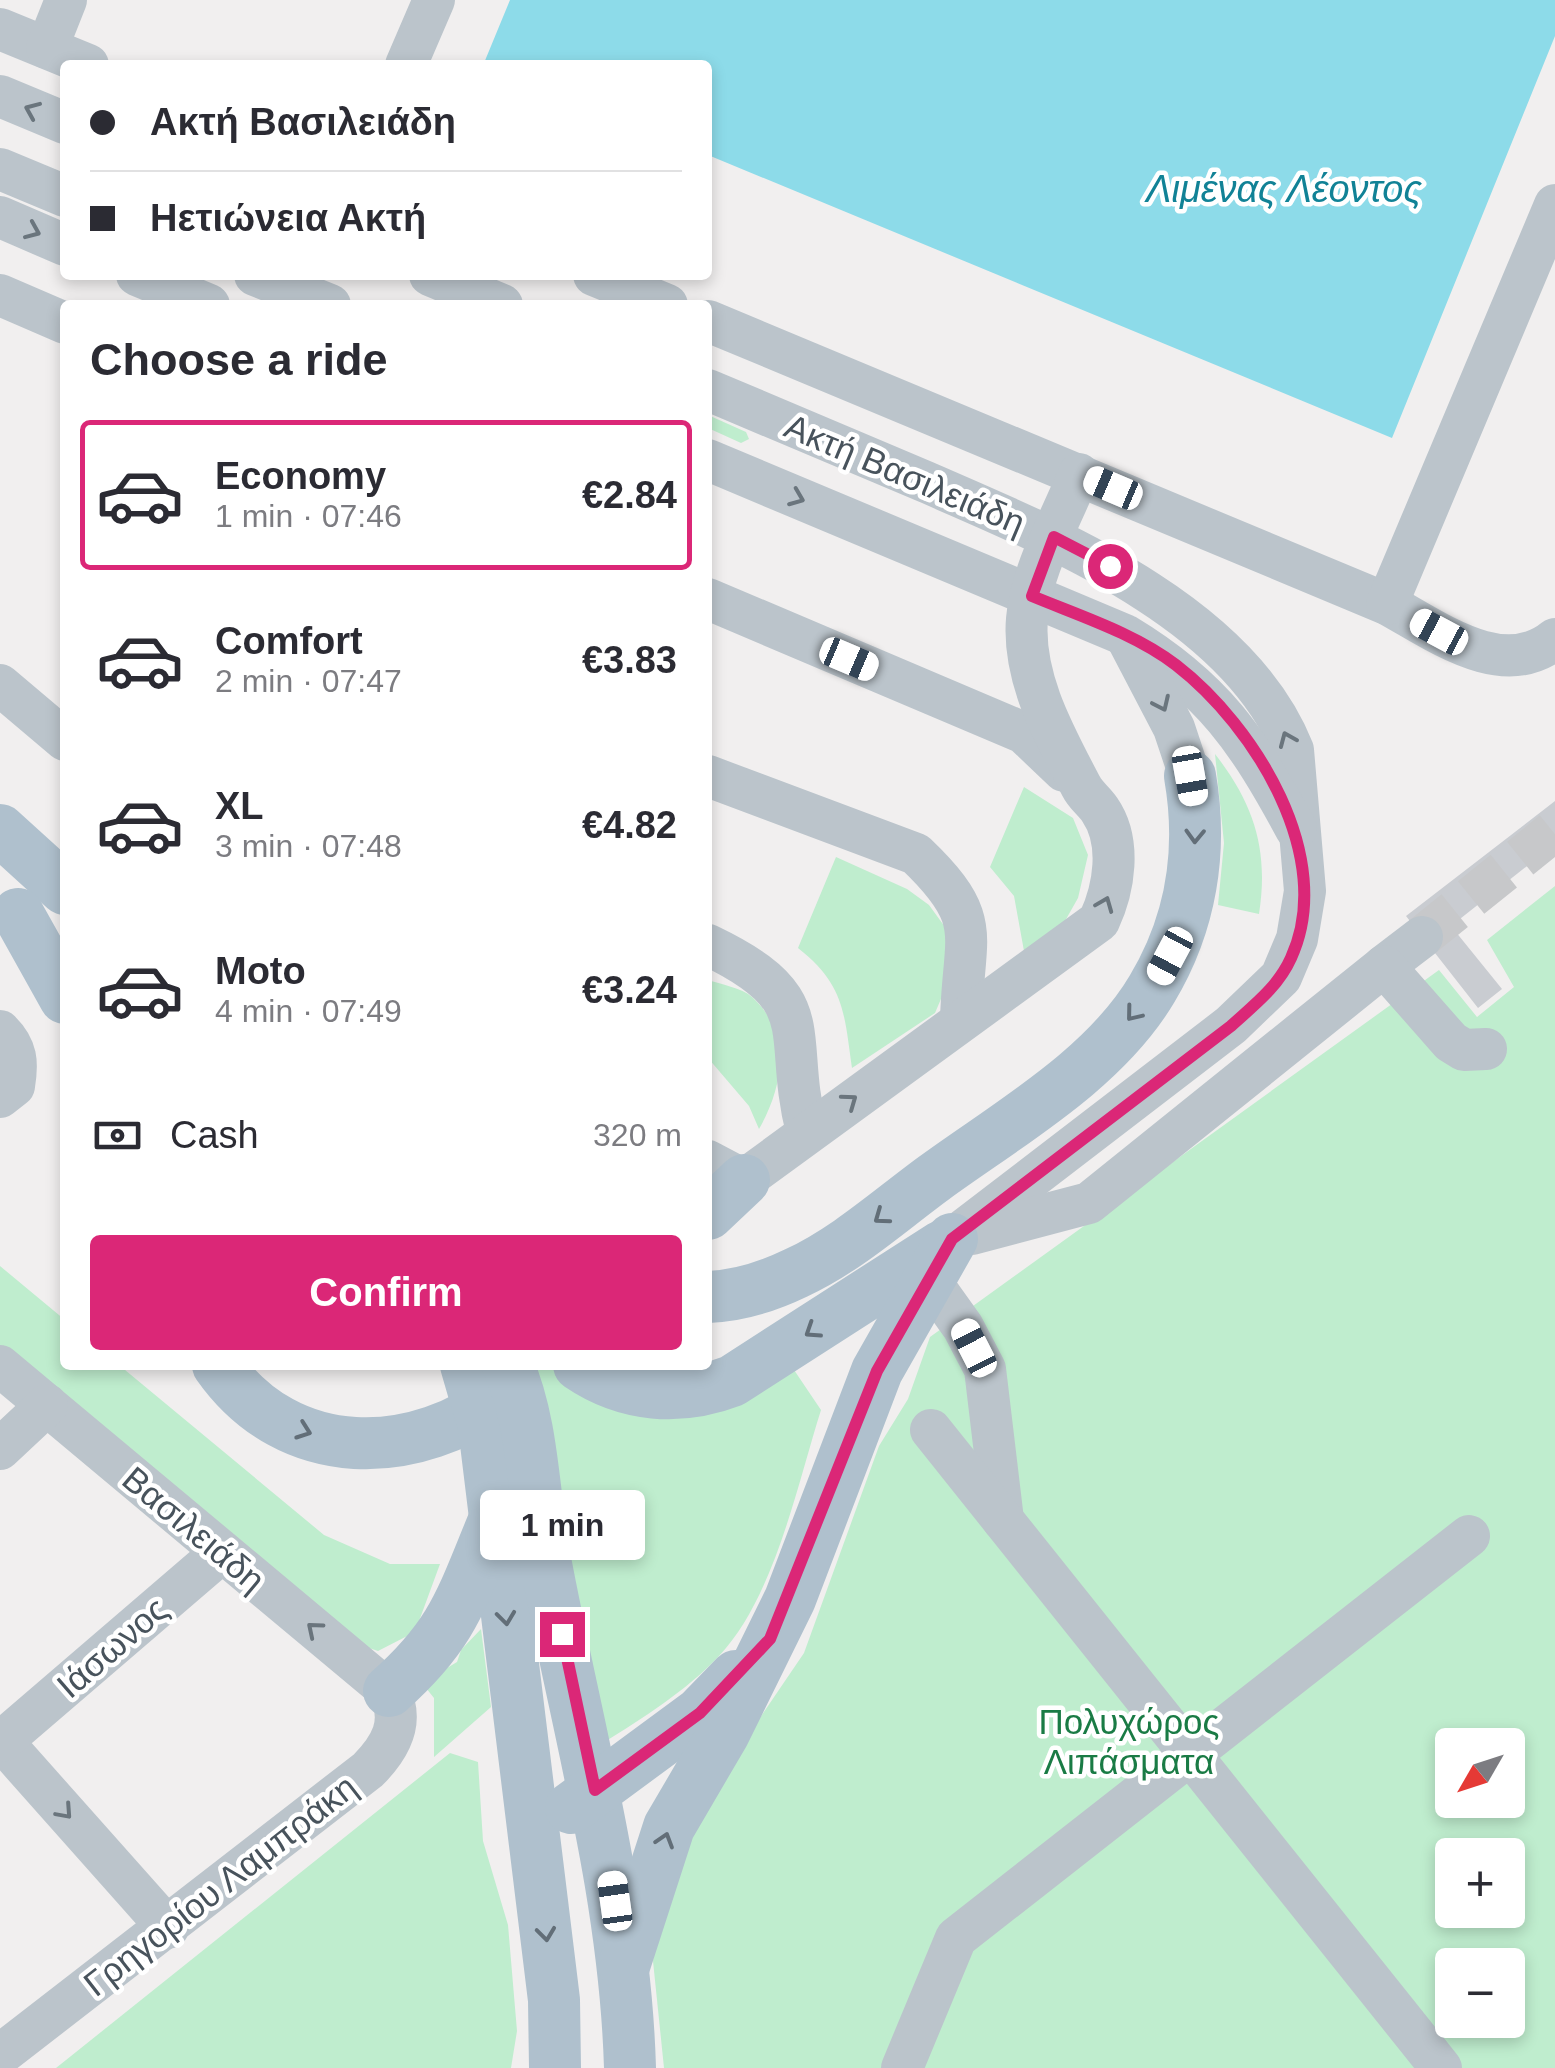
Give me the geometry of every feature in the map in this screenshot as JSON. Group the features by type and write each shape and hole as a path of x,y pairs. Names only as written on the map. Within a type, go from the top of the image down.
{"main road":[{"path":"712,1296 758,1288 829,1256 1069,1078 1120,1030 1150,993 1176,943 1190,896 1196,823 1190,776"},
{"path":"0,830 41,893 60,944"},
{"path":"41,893 60,976"},
{"path":"600,1376 683,1395 732,1382 940,1259"},
{"path":"624,1966 668,1827 724,1733 790,1599 864,1398 940,1259"},
{"path":"222,1370 258,1407 292,1427 326,1438 375,1445 422,1439 447,1429 490,1404 532,1370"},
{"path":"468,1370 504,1486 535,1837 554,2000 554,2068"},
{"path":"388,1691 430,1654 452,1623 504,1486 518,1387 510,1370"},
{"path":"504,1486 545,1558 595,1790 624,1966 630,2068"},
{"path":"535,1837 700,1713 770,1639"}],"street":[{"path":"47,48 66,0"},
{"path":"408,60 434,0"},
{"path":"0,28 76,60"},
{"path":"0,96 60,122"},
{"path":"0,169 60,194"},
{"path":"1387,604 1555,205"},
{"path":"0,218 60,243"},
{"path":"149,280 196,300"},
{"path":"268,280 318,300"},
{"path":"442,280 490,300"},
{"path":"606,280 656,300"},
{"path":"0,295 60,322"},
{"path":"712,324 1387,604 1465,646 1501,657 1541,651 1555,639"},
{"name":"Ακτή Βασιλειάδη","path":"712,392 1054,537 1149,592 1198,631 1254,685 1293,750 1298,771 1298,834"},
{"name":"Ακτή Βασιλειάδη","path":"712,462 1125,635 1176,666 1219,708 1258,759 1298,834"},
{"path":"1079,474 1032,596 1027,620 1033,675 1085,793"},
{"path":"712,601 1024,732 1102,812 1113,861 1112,894 1099,920 807,1132 720,1185"},
{"path":"1125,635 1174,728 1190,776"},
{"path":"0,685 60,736"},
{"path":"712,777 893,844 927,864 952,893 968,928 962,1020"},
{"path":"940,1259 1265,996 1292,957 1304,911 1298,834"},
{"path":"940,1259 1089,1204 1422,938"},
{"path":"712,947 751,966 789,1008 800,1057 798,1096 807,1132"},
{"path":"1384,966 1451,1042 1464,1050 1486,1049"},
{"path":"0,1030 11,1042 18,1063 7,1092"},
{"path":"940,1259 963,1326 985,1369 1003,1520"},
{"name":"Βασιλειάδη","path":"0,1366 388,1691"},
{"path":"0,1449 47,1405"},
{"path":"931,1430 1441,2068"},
{"path":"902,2068 956,1938 1470,1536"},
{"name":"Ιάσωνος","path":"1,1740 222,1552"},
{"name":"Γρηγορίου Λαμπράκη","path":"0,2055 168,1928 377,1760 388,1747 398,1718 388,1691"},
{"path":"1,1740 168,1928"}],"green space":[{"path":"712,417 746,432 749,439 741,443 712,430"},
{"path":"1215,754 1240,791 1255,829 1262,869 1259,914 1218,905 1224,843"},
{"path":"1024,787 1073,818 1088,855 1078,898 1065,921 1024,951 1014,896 990,867"},
{"path":"836,857 907,889 929,905 945,927 949,980 935,1013 852,1068 840,1001 825,975 798,948"},
{"name":"Πολυχώρος Λιπάσματα","path":"1555,886 1555,2068 664,2068 653,1961 664,1873 738,1750 804,1653 879,1446 908,1399 930,1337 1439,970 1477,1017 1514,987 1487,940"},
{"path":"712,981 748,994 774,1027 779,1044 778,1079 759,1129 749,1106 712,1063"},
{"path":"0,1266 60,1316 60,1370 125,1370 324,1535 390,1564 440,1564 415,1632 378,1651 357,1644 0,1347"},
{"path":"790,1364 821,1410 782,1540 755,1604 738,1632 693,1681 603,1743 531,1370 557,1370 566,1378"},
{"path":"481,1629 491,1707 434,1757 434,1698 422,1683 457,1662 461,1650"},
{"path":"450,1753 478,1762 483,1841 508,1925 517,2031 511,2068 56,2068"}],"water":[{"name":"Λιμένας Λέοντος","path":"510,0 1555,0 1555,36 1392,438 712,157 712,60 485,60"}],"building":[{"path":"1555,801 1555,844 1451,926 1502,989 1478,1008 1406,916"}],"tunnel":[{"path":"1422,937 1555,830"}],"route":[{"path":"562,1634 595,1790 700,1713 770,1639 790,1599 858,1412 918,1295 952,1239 1231,1026 1265,996 1292,957 1305,891 1298,834 1258,759 1219,708 1176,666 1125,635 1032,596 1054,537 1110,566"}]}
